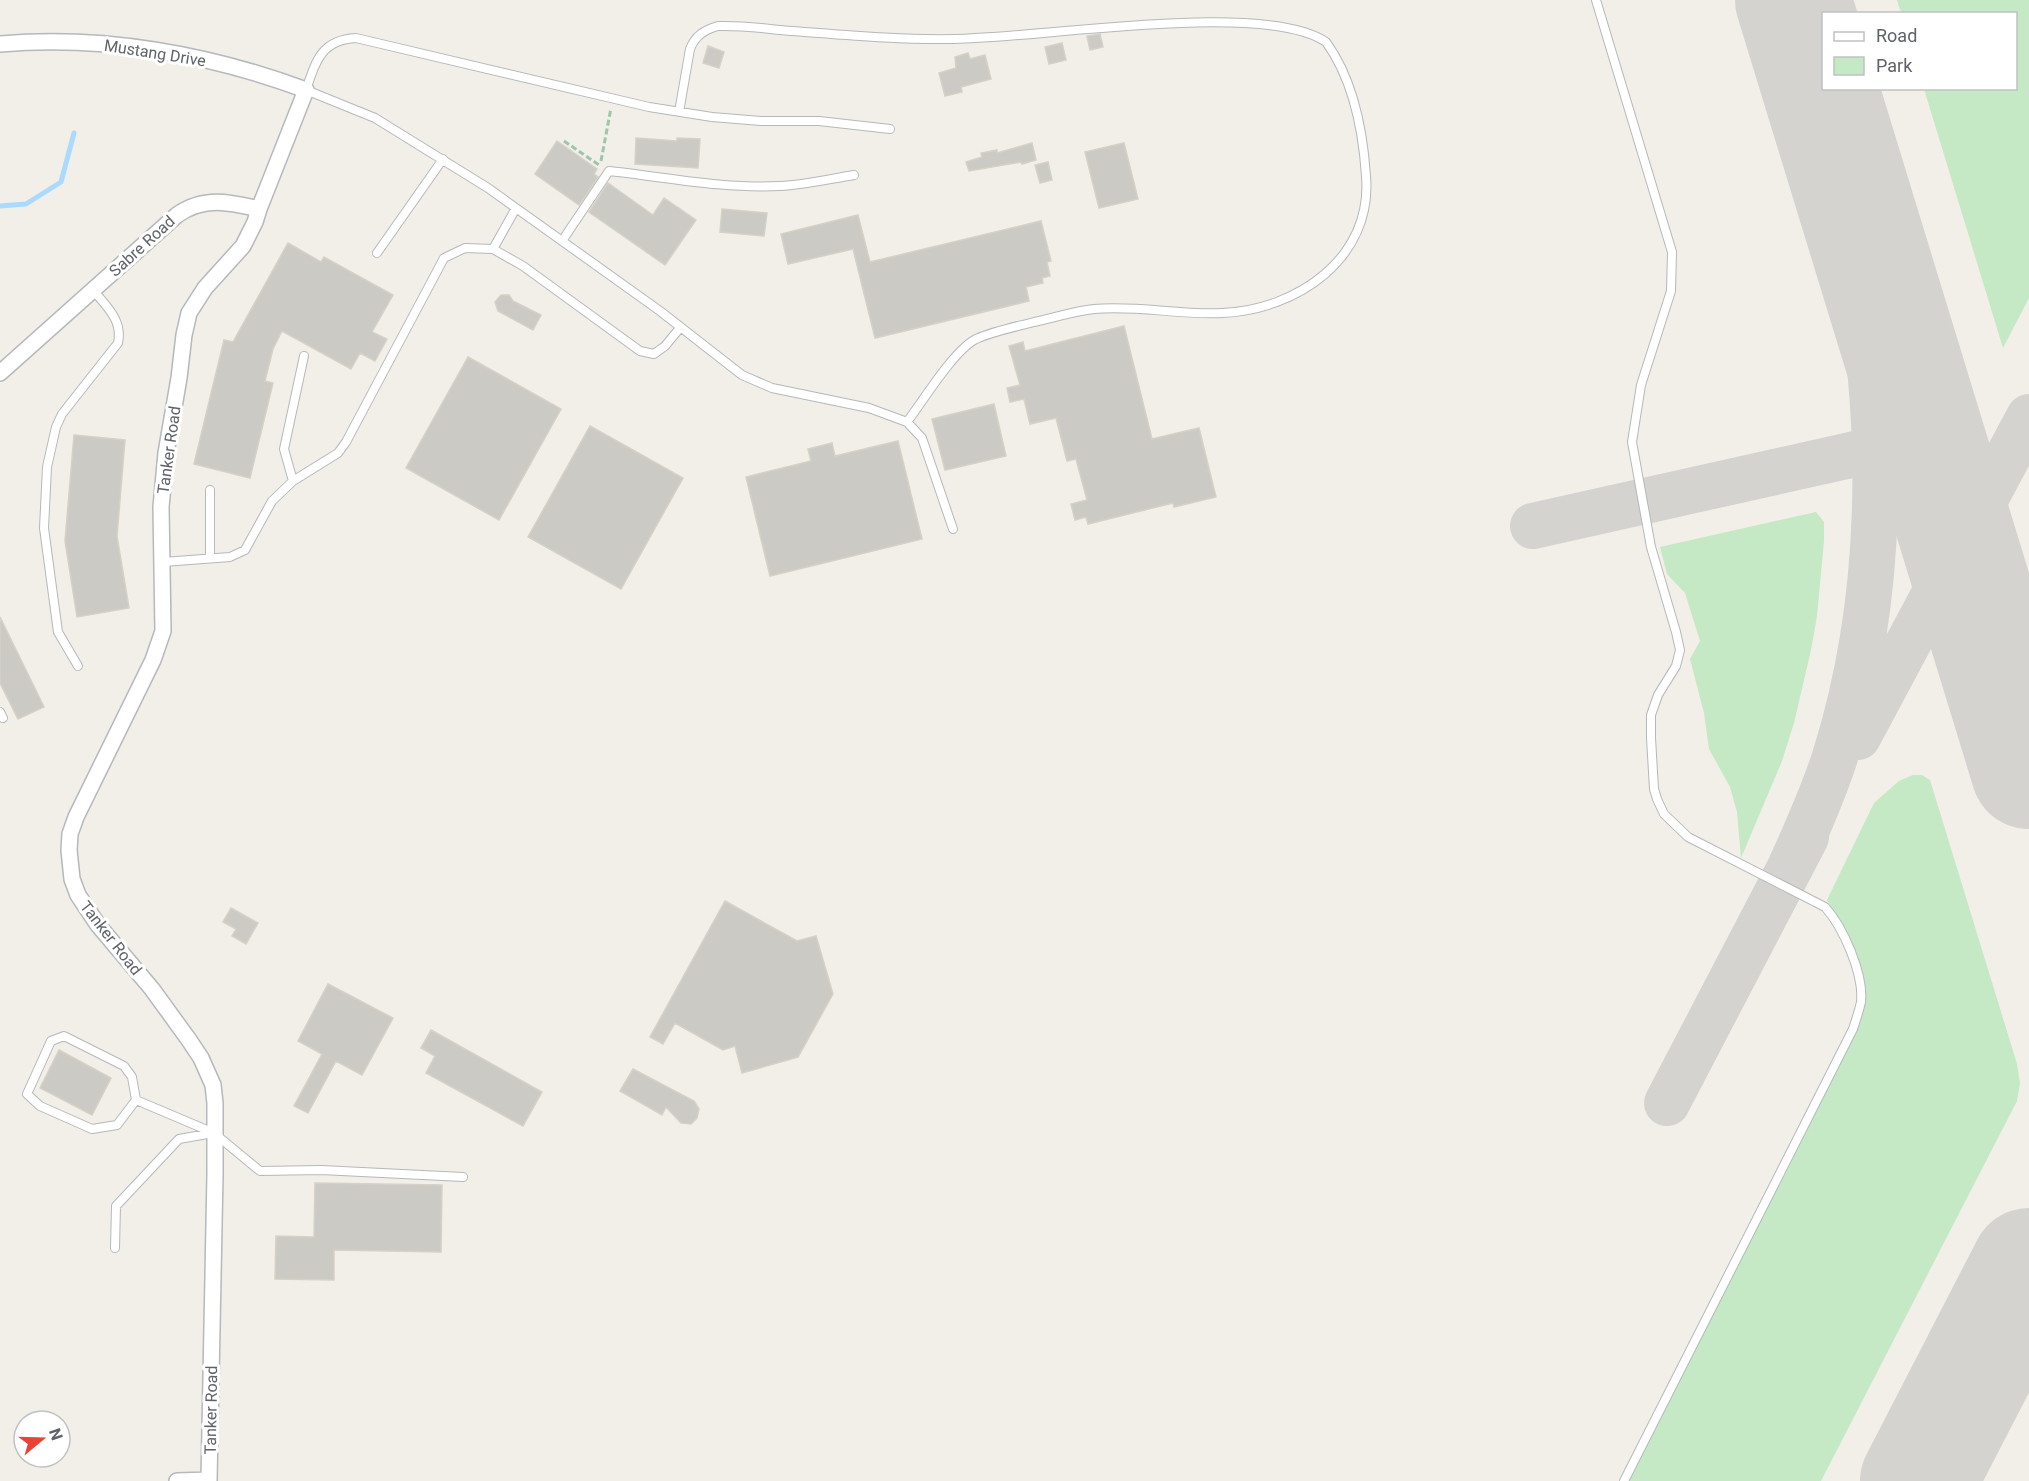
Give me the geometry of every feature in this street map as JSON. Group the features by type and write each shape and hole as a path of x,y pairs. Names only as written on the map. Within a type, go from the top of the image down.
{"street":[{"name":"Mustang Drive","path":"0,44 81,43 149,50 252,71 306,90"},
{"path":"259,209 306,90"},
{"name":"Sabre Road","path":"0,373 186,208 213,201 259,209"},
{"name":"Tanker Road","path":"177,1481 209,1481 215,1103 213,1085 201,1058 157,996 85,908 74,886 70,868 70,834 76,817 159,646 163,621 161,507 166,453 181,369 185,326 195,302 243,246 253,228 259,209"}],"lane":[{"path":"1596,0 1672,252 1671,291 1643,378 1632,442 1651,547 1680,650 1676,666 1658,694 1651,715 1652,761 1657,799 1670,822 1688,837 1826,907 1851,953 1861,990 1861,1001 1853,1029 1624,1481"},
{"path":"679,112 690,49 698,36 709,28 726,26 887,38 955,39 983,37 1066,22"},
{"path":"908,422 963,348 988,335 1092,310 1209,314 1240,311 1270,304 1296,293 1334,266 1352,244 1362,220 1367,198 1366,170 1357,119 1347,84 1326,41 1312,27"},
{"path":"890,129 819,121 761,121 649,107 356,38 334,43 320,54 306,90 375,118 443,159 562,241 742,375 772,388 868,408 908,422 922,438 952,529"},
{"path":"377,253 443,159"},
{"path":"562,241 609,171 758,186 791,185 854,175"},
{"path":"493,249 516,208"},
{"path":"163,562 230,556 245,550 272,501 293,481 338,453 444,258 465,248 493,249 523,266 640,351 654,354 665,346 680,328"},
{"path":"78,666 58,632 44,528 47,467 56,427 63,414 118,343 119,324 93,290"},
{"path":"293,481 284,449 304,356"},
{"path":"210,490 210,558"},
{"path":"64,1036 124,1066 132,1077 136,1100 117,1125 93,1129 40,1106 27,1094 51,1041 64,1036"},
{"path":"136,1100 214,1132 260,1171 321,1170 463,1177"},
{"path":"115,1248 116,1206 179,1139 214,1132"}],"path":[{"path":"605,135 611,110"}],"green space":[{"path":"1897,0 2029,0 2029,298 2003,348 1924,90 2017,90 2017,12 1901,12"},
{"path":"1816,512 1824,522 1824,541 1817,616 1811,650 1794,723 1782,761 1741,858 1737,812 1730,787 1709,749 1704,713 1690,659 1700,641 1685,593 1667,574 1660,547"},
{"path":"1913,775 1922,775 1930,780 2017,1064 2020,1083 2017,1101 1821,1481 1629,1481 1858,1028 1865,1000 1863,974 1847,935 1827,900 1874,803 1899,781"}],"building":[{"path":"1100,34 1103,47 1090,50 1087,36"},
{"path":"1062,43 1066,60 1049,64 1045,47"},
{"path":"708,46 724,52 719,68 703,63"},
{"path":"968,53 970,59 985,55 991,79 961,87 962,92 945,96 939,73 956,68 955,57"},
{"path":"636,138 677,141 677,138 700,139 698,168 635,164"},
{"path":"557,141 597,169 594,174 598,177 579,205 535,174"},
{"path":"1032,143 1036,160 969,171 966,162 982,157 981,153 997,150 997,153"},
{"path":"1124,143 1138,199 1099,208 1085,152"},
{"path":"1048,162 1052,180 1040,183 1035,165"},
{"path":"608,183 653,215 664,198 696,220 665,265 589,212"},
{"path":"722,209 767,213 764,236 720,232"},
{"path":"858,215 870,262 1041,221 1051,261 1047,262 1050,276 1042,278 1043,283 1026,287 1029,301 875,338 853,249 788,264 781,234"},
{"path":"288,243 321,262 324,257 393,295 372,332 387,339 375,361 360,353 351,369 282,331 273,349 265,381 273,383 250,478 194,464 224,340 233,342"},
{"path":"501,295 509,295 513,301 541,315 533,330 498,311 495,302"},
{"path":"1124,326 1152,439 1199,428 1216,497 1174,507 1173,503 1088,524 1086,517 1075,520 1071,504 1087,500 1076,459 1067,461 1056,418 1030,424 1024,399 1010,402 1007,388 1020,385 1009,346 1023,342 1025,351"},
{"path":"468,357 561,409 499,520 406,468"},
{"path":"994,404 1006,456 945,470 932,419"},
{"path":"590,426 683,478 621,589 528,537"},
{"path":"74,435 125,440 117,536 129,608 77,617 65,541"},
{"path":"898,441 922,539 770,576 746,477 811,461 808,449 832,443 835,456"},
{"path":"0,617 44,707 18,719 0,683"},
{"path":"725,901 797,941 816,936 833,994 798,1057 742,1073 735,1046 723,1050 675,1023 663,1044 650,1037"},
{"path":"231,908 258,923 246,944 232,936 236,929 223,922"},
{"path":"328,984 393,1018 362,1075 336,1061 308,1113 294,1106 322,1054 298,1041"},
{"path":"431,1030 542,1092 523,1126 426,1073 435,1056 421,1048"},
{"path":"59,1050 111,1078 92,1115 40,1088"},
{"path":"633,1069 694,1101 699,1109 697,1118 691,1124 681,1123 666,1107 662,1115 620,1091"},
{"path":"315,1183 442,1185 441,1252 334,1250 334,1280 275,1279 276,1236 314,1237"}],"waterway":[{"path":"0,206 26,204 61,182 74,133"}],"taxiway":[{"path":"1791,865 1834,760 1851,699 1863,637 1871,575 1875,512 1872,386 1865,323 1847,217 1819,87"},
{"path":"1858,737 2029,417"},
{"path":"1533,526 1927,438"},
{"path":"1667,1103 1806,837"}],"runway":[{"path":"1793,0 2029,771"},
{"path":"1918,1481 2029,1266"}]}
